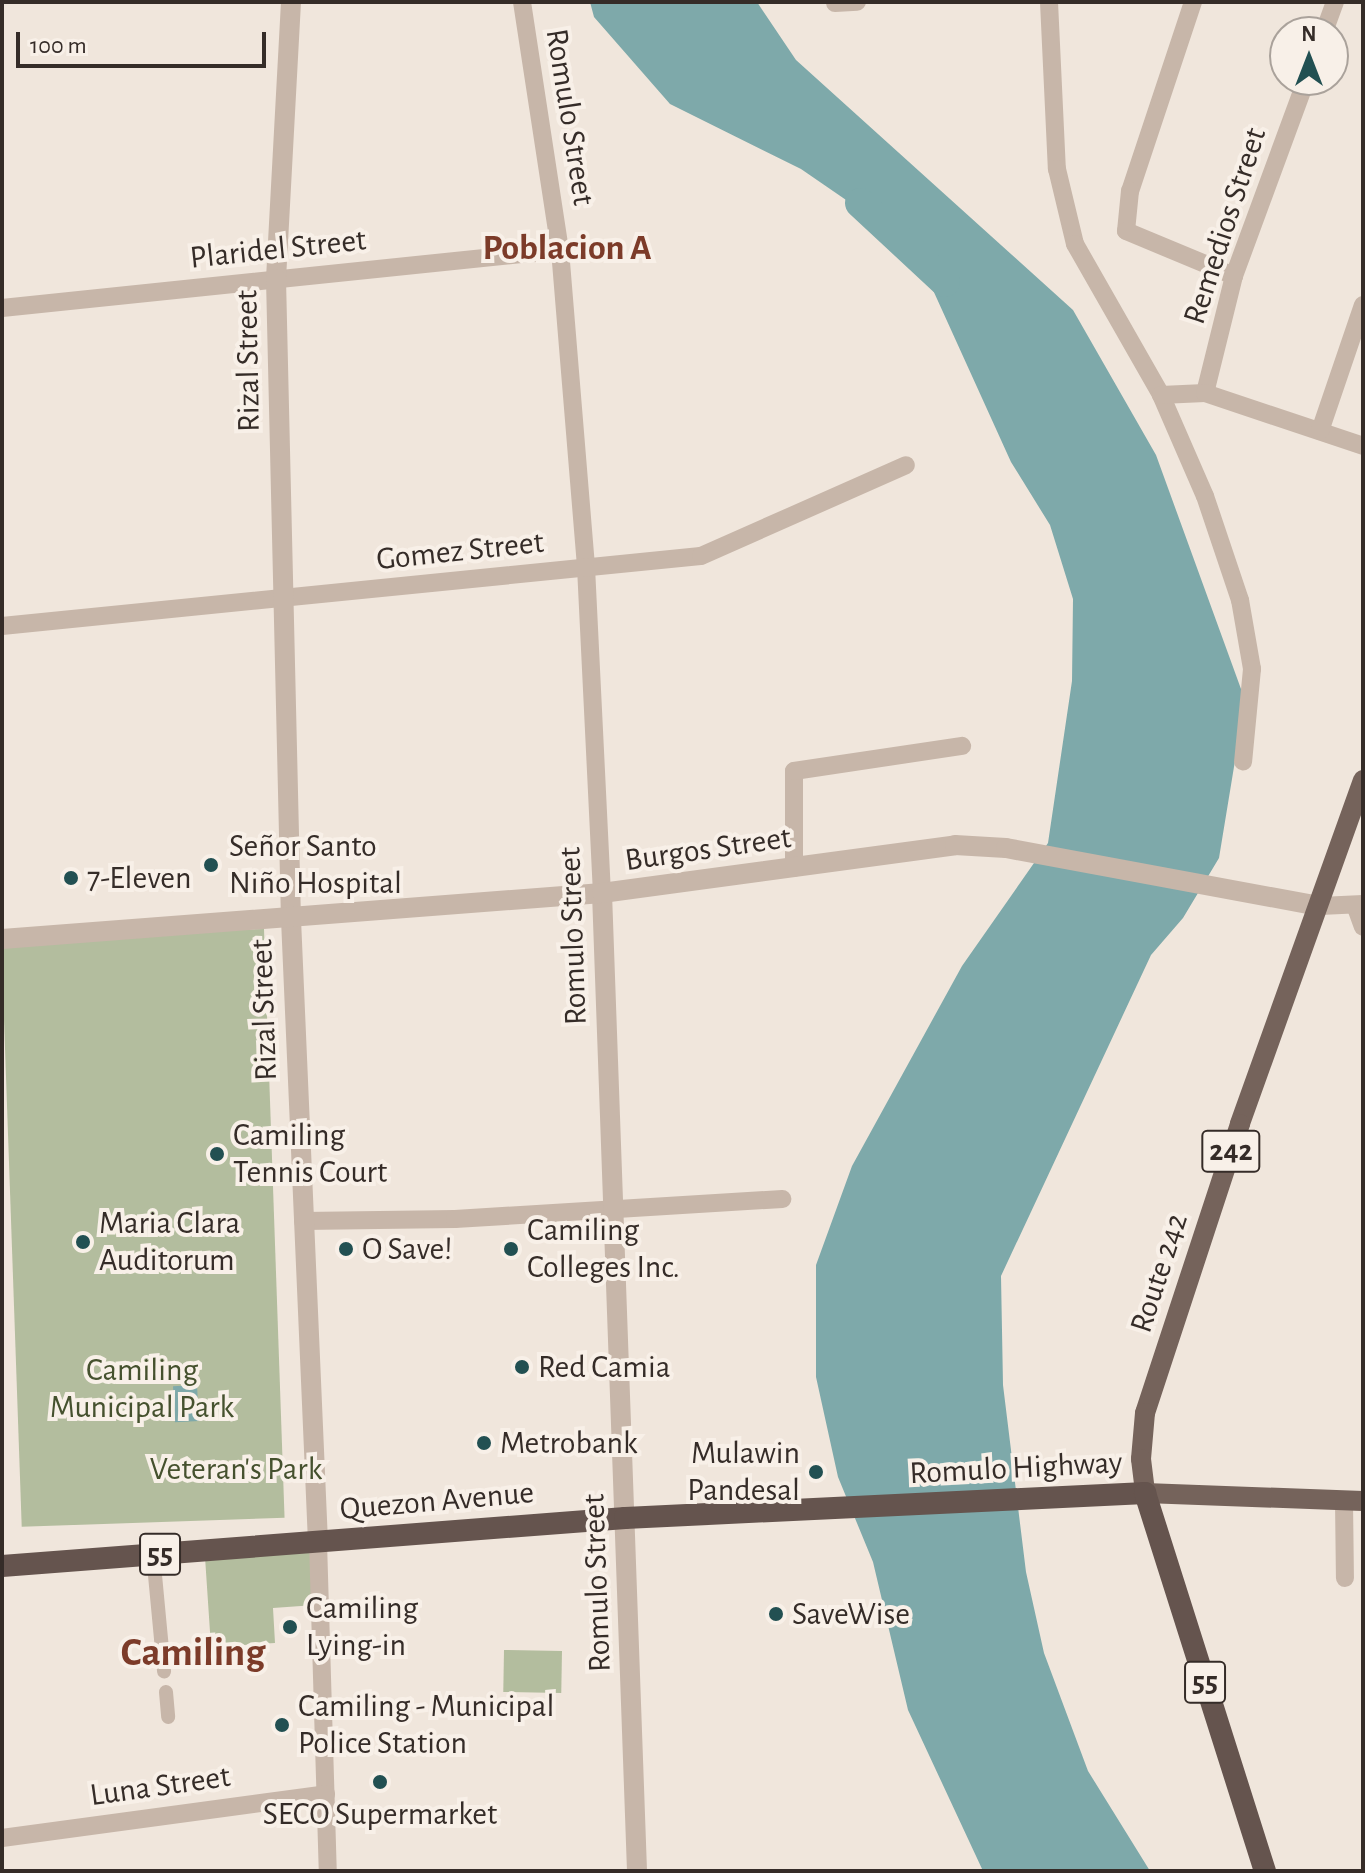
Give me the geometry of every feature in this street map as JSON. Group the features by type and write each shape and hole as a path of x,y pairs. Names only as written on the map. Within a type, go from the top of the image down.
{"highway":[{"name":"Romulo Highway","path":"782,1512 1145,1493 1265,1871"},
{"name":"Quezon Avenue","path":"2,1566 625,1518 782,1512"}],"main road":[{"name":"Route 242","path":"1145,1493 1141,1459 1145,1413 1240,1124 1363,780"},
{"path":"1145,1493 1353,1501"}],"street":[{"name":"Rizal Street","path":"291,2 276,279 282,601 291,919 318,1542 328,1871"},
{"name":"Romulo Street","path":"522,2 560,250 586,567 602,893 637,1871"},
{"path":"835,3 857,2"},
{"path":"1049,2 1053,131 1064,206 1085,266 1161,395 1205,496 1240,600 1252,669 1243,762"},
{"path":"1193,2 1130,191 1126,231 1234,276"},
{"name":"Remedios Street","path":"1205,393 1234,276 1300,96"},
{"name":"Plaridel Street","path":"2,308 560,250"},
{"path":"1320,431 1363,305"},
{"path":"1161,395 1205,393 1363,446"},
{"name":"Gomez Street","path":"2,626 282,601 701,556 729,548 906,465"},
{"path":"794,868 794,771 962,746"},
{"name":"Burgos Street","path":"2,939 602,893 794,868 922,846 1006,848 1320,906"},
{"path":"1320,906 1359,905 1363,927"},
{"path":"303,1221 455,1219 782,1199"},
{"path":"1345,1578 1353,1501"},
{"path":"153,1554 164,1671"},
{"path":"166,1692 168,1717"},
{"name":"Luna Street","path":"2,1838 326,1794"}],"green space":[{"name":"Camiling Municipal Park","path":"264,929 285,1518 22,1527 2,938"},
{"path":"311,1550 315,1605 273,1608 275,1643 211,1647 205,1557"},
{"path":"504,1650 562,1651 561,1693 503,1692"}],"water":[{"path":"590,2 757,2 796,60 1073,310 1156,455 1245,700 1219,858 1183,918 1151,955 1001,1276 1003,1385 1026,1572 1044,1653 1088,1771 1150,1871 983,1871 908,1710 873,1562 838,1477 816,1377 816,1265 852,1166 962,966 1048,843 1072,681 1073,599 1050,525 1011,462 913,246 801,169 670,104 594,17"},
{"path":"197,1385 199,1421 175,1422 173,1386"}],"waterway":[{"path":"860,203 945,282"}],"place":[{"name":"Señor Santo Niño Hospital","path":"211,865"},
{"name":"7-Eleven","path":"71,878"},
{"name":"Camiling Tennis Court","path":"217,1154"},
{"name":"Maria Clara Auditorum","path":"83,1242"},
{"name":"O Save!","path":"346,1249"},
{"name":"Camiling Colleges Inc.","path":"511,1249"},
{"name":"Red Camia","path":"522,1367"},
{"name":"Metrobank","path":"484,1443"},
{"name":"Mulawin Pandesal","path":"816,1472"},
{"name":"SaveWise","path":"776,1614"},
{"name":"Camiling Lying-in","path":"290,1627"},
{"name":"Camiling - Municipal Police Station","path":"282,1725"},
{"name":"SECO Supermarket","path":"380,1782"}],"district":[{"name":"Poblacion A","path":"567,249"},
{"name":"Camiling","path":"193,1653"}],"park label":[{"name":"Veteran's Park","path":"236,1469"}]}
